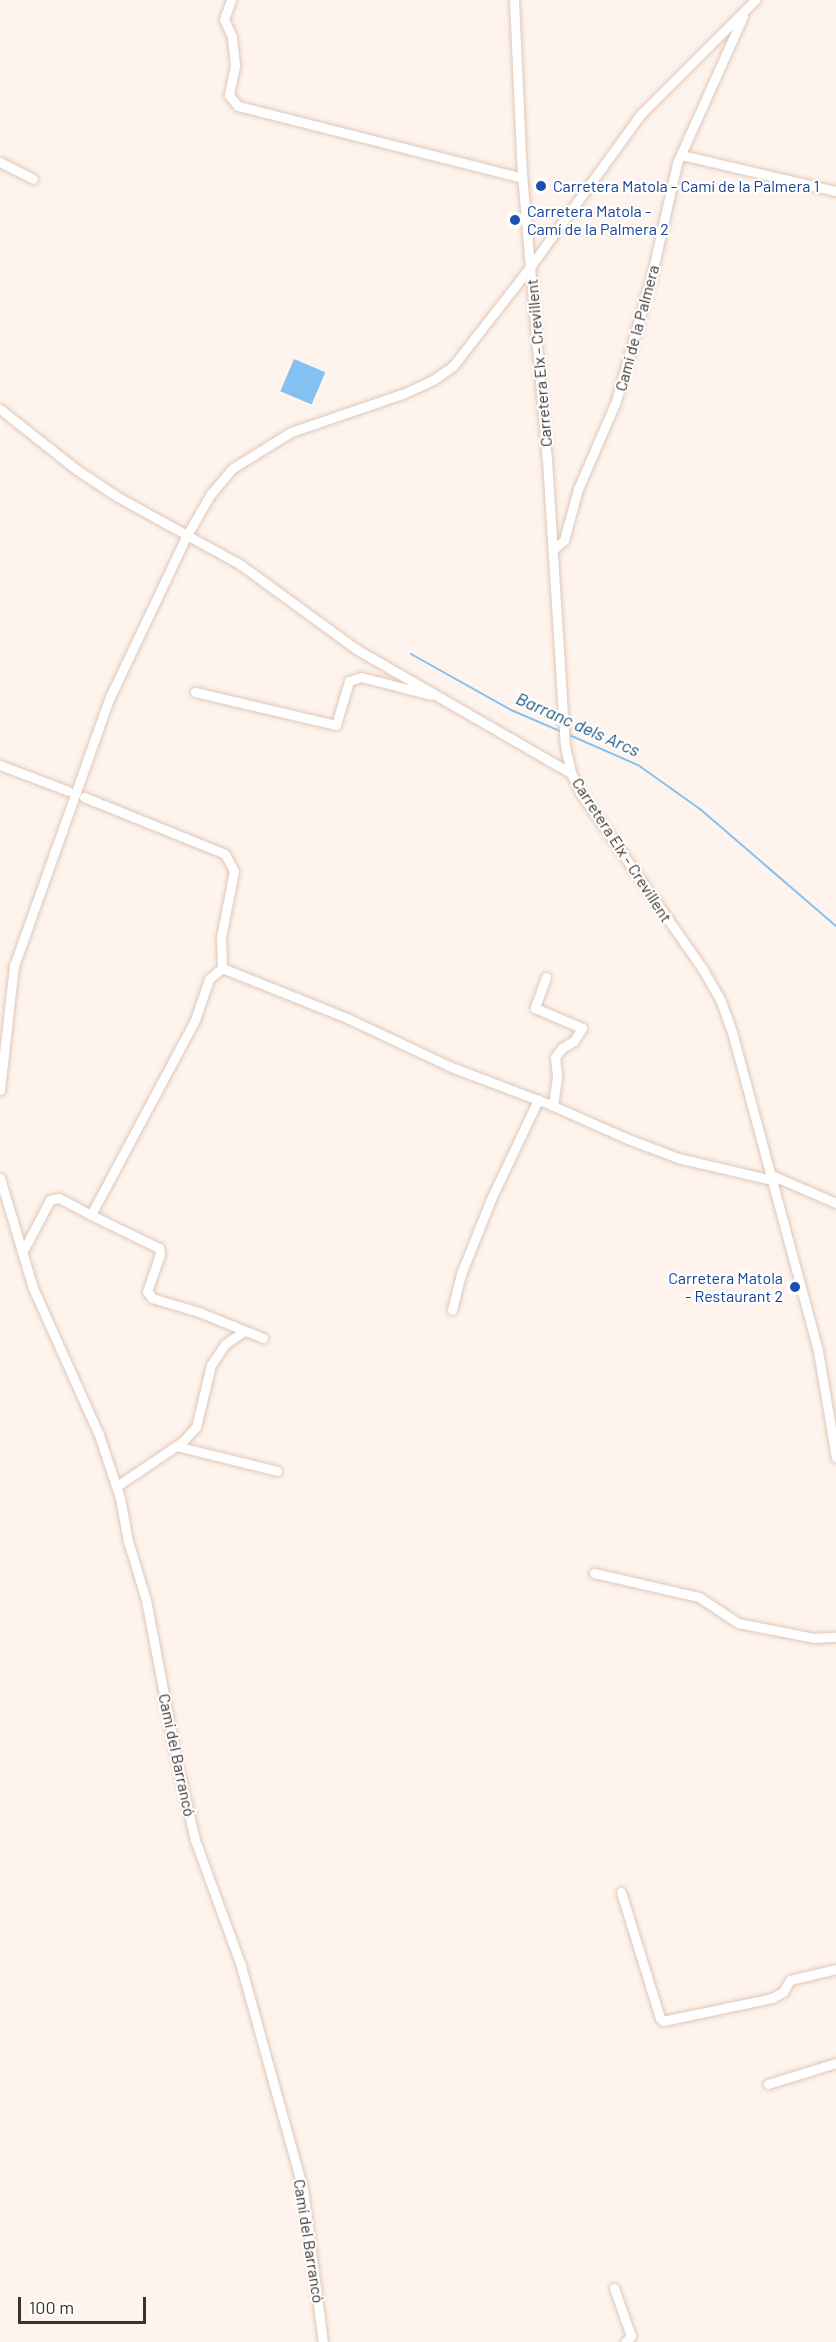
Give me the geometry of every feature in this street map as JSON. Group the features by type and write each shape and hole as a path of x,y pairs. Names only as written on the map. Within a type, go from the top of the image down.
{"street":[{"path":"231,0 224,19 232,37 235,66 229,95 238,106 522,178"},
{"name":"Carretera Elx - Crevillent","path":"514,0 522,178 553,550 560,701 565,746 571,773 581,794 702,968 720,999 732,1032 818,1350 836,1457"},
{"path":"0,1090 14,966 110,698 187,536 210,495 233,468 291,432 405,393 433,380 453,366 530,267 640,115 755,0"},
{"name":"Camí de la Palmera","path":"553,550 564,540 578,489 616,401 652,274 681,155 748,5"},
{"path":"681,155 836,191"},
{"path":"0,162 33,179"},
{"path":"0,409 93,481 241,565 356,649 571,773"},
{"path":"195,692 336,725 349,681 361,677 442,698"},
{"path":"0,765 68,791"},
{"path":"84,797 225,854 234,871 221,937 222,968"},
{"path":"222,968 347,1018 451,1067 678,1158 771,1177 836,1203"},
{"path":"91,1215 195,1020 209,979 222,968"},
{"path":"546,977 535,1008 582,1028 574,1041 562,1048 555,1057 557,1077 553,1106"},
{"path":"452,1310 461,1274 491,1199 538,1100"},
{"name":"Camí del Barrancó","path":"0,1178 22,1254 49,1328 78,1385 117,1486 136,1575 146,1600 177,1762 195,1840 241,1966 303,2189 323,2342"},
{"path":"22,1254 50,1200 59,1198 159,1248 160,1254 147,1291 152,1298 263,1338"},
{"path":"117,1486 176,1446 196,1427 211,1365 225,1344 244,1331"},
{"path":"176,1446 277,1471"},
{"path":"594,1573 699,1597 738,1623 813,1638 836,1637"},
{"path":"621,1892 660,2018 663,2021 772,1998 783,1992 790,1980 836,1969"},
{"path":"768,2084 836,2063"},
{"path":"614,2288 631,2336 625,2342"}],"water":[{"path":"294,359 325,372 312,405 280,391"}],"waterway":[{"name":"Barranc dels Arcs","path":"411,654 511,710 562,732"},
{"name":"Barranc dels Arcs","path":"567,734 638,765 700,809 836,926"}],"place":[{"name":"Carretera Matola - Camí de la Palmera 1","path":"541,186"},
{"name":"Carretera Matola - Camí de la Palmera 2","path":"515,220"},
{"name":"Carretera Matola - Restaurant 2","path":"795,1287"}]}
